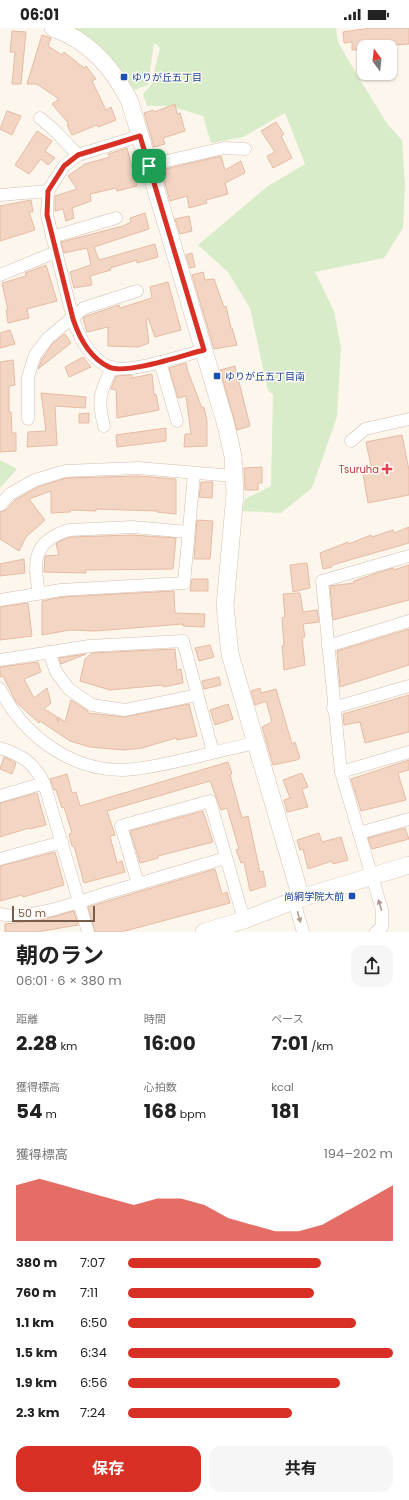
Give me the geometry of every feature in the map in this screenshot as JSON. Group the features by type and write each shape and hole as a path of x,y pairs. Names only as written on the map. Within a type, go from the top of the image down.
{"street":[{"path":"53,28 83,43 99,58 119,80 130,102 226,425 233,456 235,494 225,606 230,654 298,900 303,932"},
{"path":"40,118 78,155"},
{"path":"140,136 78,155 64,166 48,191 47,215 73,319 78,334 89,350 112,367 135,368 204,350"},
{"path":"149,166 224,148 245,149"},
{"path":"0,195 48,191"},
{"path":"52,237 116,218"},
{"path":"0,275 56,252"},
{"path":"28,419 28,377 35,355 48,338 73,319 84,308 137,292"},
{"path":"160,362 177,421"},
{"path":"104,426 100,409 100,397 112,367"},
{"path":"351,441 365,429 409,419"},
{"path":"0,505 10,494 35,480 65,471 138,468 194,474 234,476"},
{"path":"0,600 61,590 184,583 194,474"},
{"path":"39,593 35,563 40,548 48,539 59,533 69,530 132,527 188,532"},
{"path":"376,932 382,927 382,910 341,772 333,708 322,581 409,556"},
{"path":"328,646 409,621"},
{"path":"0,660 89,646 183,642 213,752"},
{"path":"49,652 56,672 69,688 92,704 126,710 197,695"},
{"path":"333,708 409,686"},
{"path":"0,689 9,706 26,728 53,750 85,764 113,769 134,769 255,744"},
{"path":"0,748 28,760 35,767 44,783 88,932"},
{"path":"341,772 409,752"},
{"path":"0,796 44,783"},
{"path":"138,884 121,826 210,801 244,920"},
{"path":"359,833 409,819"},
{"path":"0,860 62,842"},
{"path":"0,914 7,916 29,914 226,858"},
{"path":"204,932 244,920 298,900 409,865"}],"green space":[{"path":"71,28 336,28 338,42 357,75 357,80 360,80 388,125 402,140 405,185 403,228 384,258 315,272 334,311 341,348 337,417 312,488 281,513 242,511 245,499 271,486 273,394 268,391 250,308 228,272 198,245 268,186 305,164 285,113 243,137 211,143 203,116 169,106 147,106 143,94 151,85 160,48 154,43 148,85 131,91"},
{"path":"0,460 17,469 0,488"}],"building":[{"path":"371,28 409,28 409,44 397,45 397,40 357,40 357,50 352,50 352,42 344,43 343,32"},
{"path":"12,31 26,32 21,84 12,84 15,52 10,52"},
{"path":"42,35 51,38 48,46 62,55 64,52 84,68 86,66 96,79 92,81 106,110 111,107 116,120 98,127 97,125 72,135 67,125 69,124 52,104 59,99 37,84 27,84"},
{"path":"175,104 177,114 180,113 185,131 163,138 165,144 154,147 144,113 153,110 154,112"},
{"path":"7,111 21,116 12,135 0,129"},
{"path":"276,122 284,134 281,136 292,158 273,168 267,156 275,152 261,131"},
{"path":"37,131 52,141 45,151 55,158 48,165 41,159 29,174 15,165"},
{"path":"127,148 137,186 117,191 116,188 90,194 91,201 72,208 74,218 66,221 63,209 55,211 55,196 77,189 68,176 85,164 110,157 108,154"},
{"path":"221,156 225,170 241,161 245,173 225,183 228,194 206,200 207,203 189,208 187,196 170,201 161,170"},
{"path":"31,200 33,212 29,212 35,230 0,241 0,206"},
{"path":"145,213 149,229 94,247 99,260 155,244 158,257 137,263 137,260 110,268 111,270 90,276 92,285 74,288 70,272 91,265 87,248 64,253 61,242 123,226 131,222 130,218"},
{"path":"189,216 192,231 180,234 175,219"},
{"path":"192,253 195,267 190,268 186,255"},
{"path":"46,265 57,301 27,309 29,318 8,323 6,310 8,310 2,283 26,276 25,273"},
{"path":"203,272 205,280 214,279 224,307 226,306 237,345 214,349 192,275"},
{"path":"168,282 181,330 155,337 148,318 146,319 149,343 138,347 108,346 108,327 87,332 83,318 86,316 119,305 120,308 152,298 150,287"},
{"path":"10,330 15,344 0,348 0,333"},
{"path":"65,334 71,343 38,369 42,359 53,343"},
{"path":"83,357 91,367 69,377 65,367"},
{"path":"13,360 15,385 9,386 9,412 11,412 12,433 16,433 16,451 0,452 0,362"},
{"path":"186,363 202,408 204,407 207,421 207,446 184,447 185,434 191,434 186,396 178,398 169,368"},
{"path":"235,366 250,426 237,430 220,370"},
{"path":"152,374 154,395 156,394 159,410 117,418 116,390 111,389 116,376 132,375 132,378"},
{"path":"41,393 86,397 85,408 55,406 57,445 27,447 28,432 46,431"},
{"path":"89,413 89,423 79,423 79,414"},
{"path":"166,428 166,441 117,447 116,435"},
{"path":"402,435 409,470 409,495 368,503 362,468 371,466 366,442"},
{"path":"262,467 262,483 258,483 258,490 245,490 244,468"},
{"path":"138,476 176,479 176,514 157,511 96,509 96,511 70,510 70,512 51,513 51,491 29,499 45,520 26,537 19,551 0,539 0,512 6,510 15,500 38,487 66,478"},
{"path":"201,482 213,482 212,498 199,497"},
{"path":"197,520 213,521 210,559 194,559"},
{"path":"409,527 409,543 332,565 332,567 323,569 320,553 371,535 372,537 393,530 394,533"},
{"path":"132,535 176,538 173,569 86,570 86,573 44,572 45,556 59,555 56,544 60,541 71,537"},
{"path":"24,559 25,573 0,576 0,564"},
{"path":"307,563 310,588 293,592 290,565"},
{"path":"409,565 409,600 333,620 330,586 354,583 354,581 377,573 393,568 394,570"},
{"path":"192,579 208,579 208,591 190,591"},
{"path":"174,591 175,613 205,614 204,627 183,626 183,624 95,631 70,630 42,635 42,601 62,597"},
{"path":"300,593 303,612 317,610 319,622 303,624 305,637 302,637 305,665 284,670 282,618 285,617 283,594"},
{"path":"28,603 32,636 0,640 0,607"},
{"path":"409,629 409,665 340,687 337,651"},
{"path":"210,645 214,657 199,661 195,648"},
{"path":"175,649 177,670 181,669 183,683 163,687 163,685 110,690 80,681 85,659 92,653"},
{"path":"86,654 61,664 59,658"},
{"path":"38,662 41,672 24,679 34,698 47,688 51,703 44,709 56,716 58,722 58,717 65,722 71,700 88,711 88,713 124,717 189,704 197,736 177,740 176,738 142,748 124,750 90,747 70,741 40,721 39,723 16,702 3,676 0,677 0,667"},
{"path":"219,677 221,685 204,689 202,681"},
{"path":"260,688 261,693 276,689 292,744 295,742 300,758 297,760 273,765 262,727 272,722 266,701 255,705 251,691"},
{"path":"409,695 409,732 365,743 360,722 344,725 343,714"},
{"path":"228,704 233,719 215,725 210,710"},
{"path":"4,757 16,763 12,774 0,769"},
{"path":"409,760 409,770 398,773 406,800 361,811 351,779"},
{"path":"228,762 232,774 230,775 242,818 248,816 260,872 263,871 266,886 250,891 244,862 241,863 236,850 239,849 227,808 221,810 210,781 107,811 115,835 110,836 117,863 122,861 125,872 84,883 74,846 72,846 69,834 72,833 64,807 62,808 56,790 54,790 50,779 67,774 72,793 76,792 80,806"},
{"path":"302,773 308,787 302,789 308,807 287,812 284,800 290,798 283,780"},
{"path":"37,793 46,825 29,828 0,837 0,803"},
{"path":"203,811 213,842 158,856 158,858 140,863 130,831"},
{"path":"405,828 409,839 372,849 368,838"},
{"path":"319,833 322,842 341,837 348,860 333,864 332,861 308,869 303,849 300,850 297,840"},
{"path":"55,852 64,885 23,897 22,895 0,901 0,866"},
{"path":"215,869 222,894 227,892 230,903 121,932 95,932 88,907"},
{"path":"74,911 78,925 37,932 5,932 5,924 41,920"}],"place":[{"name":"ゆりが丘五丁目","path":"124,77"},
{"name":"ゆりが丘五丁目南","path":"217,376"},
{"name":"Tsuruha","path":"387,469"},
{"name":"尚絅学院大前","path":"352,896"}],"route":[{"path":"140,136 149,166 204,350 135,368 109,367 89,350 78,334 47,215 46,200 48,191 64,166 78,155 140,136"}]}
